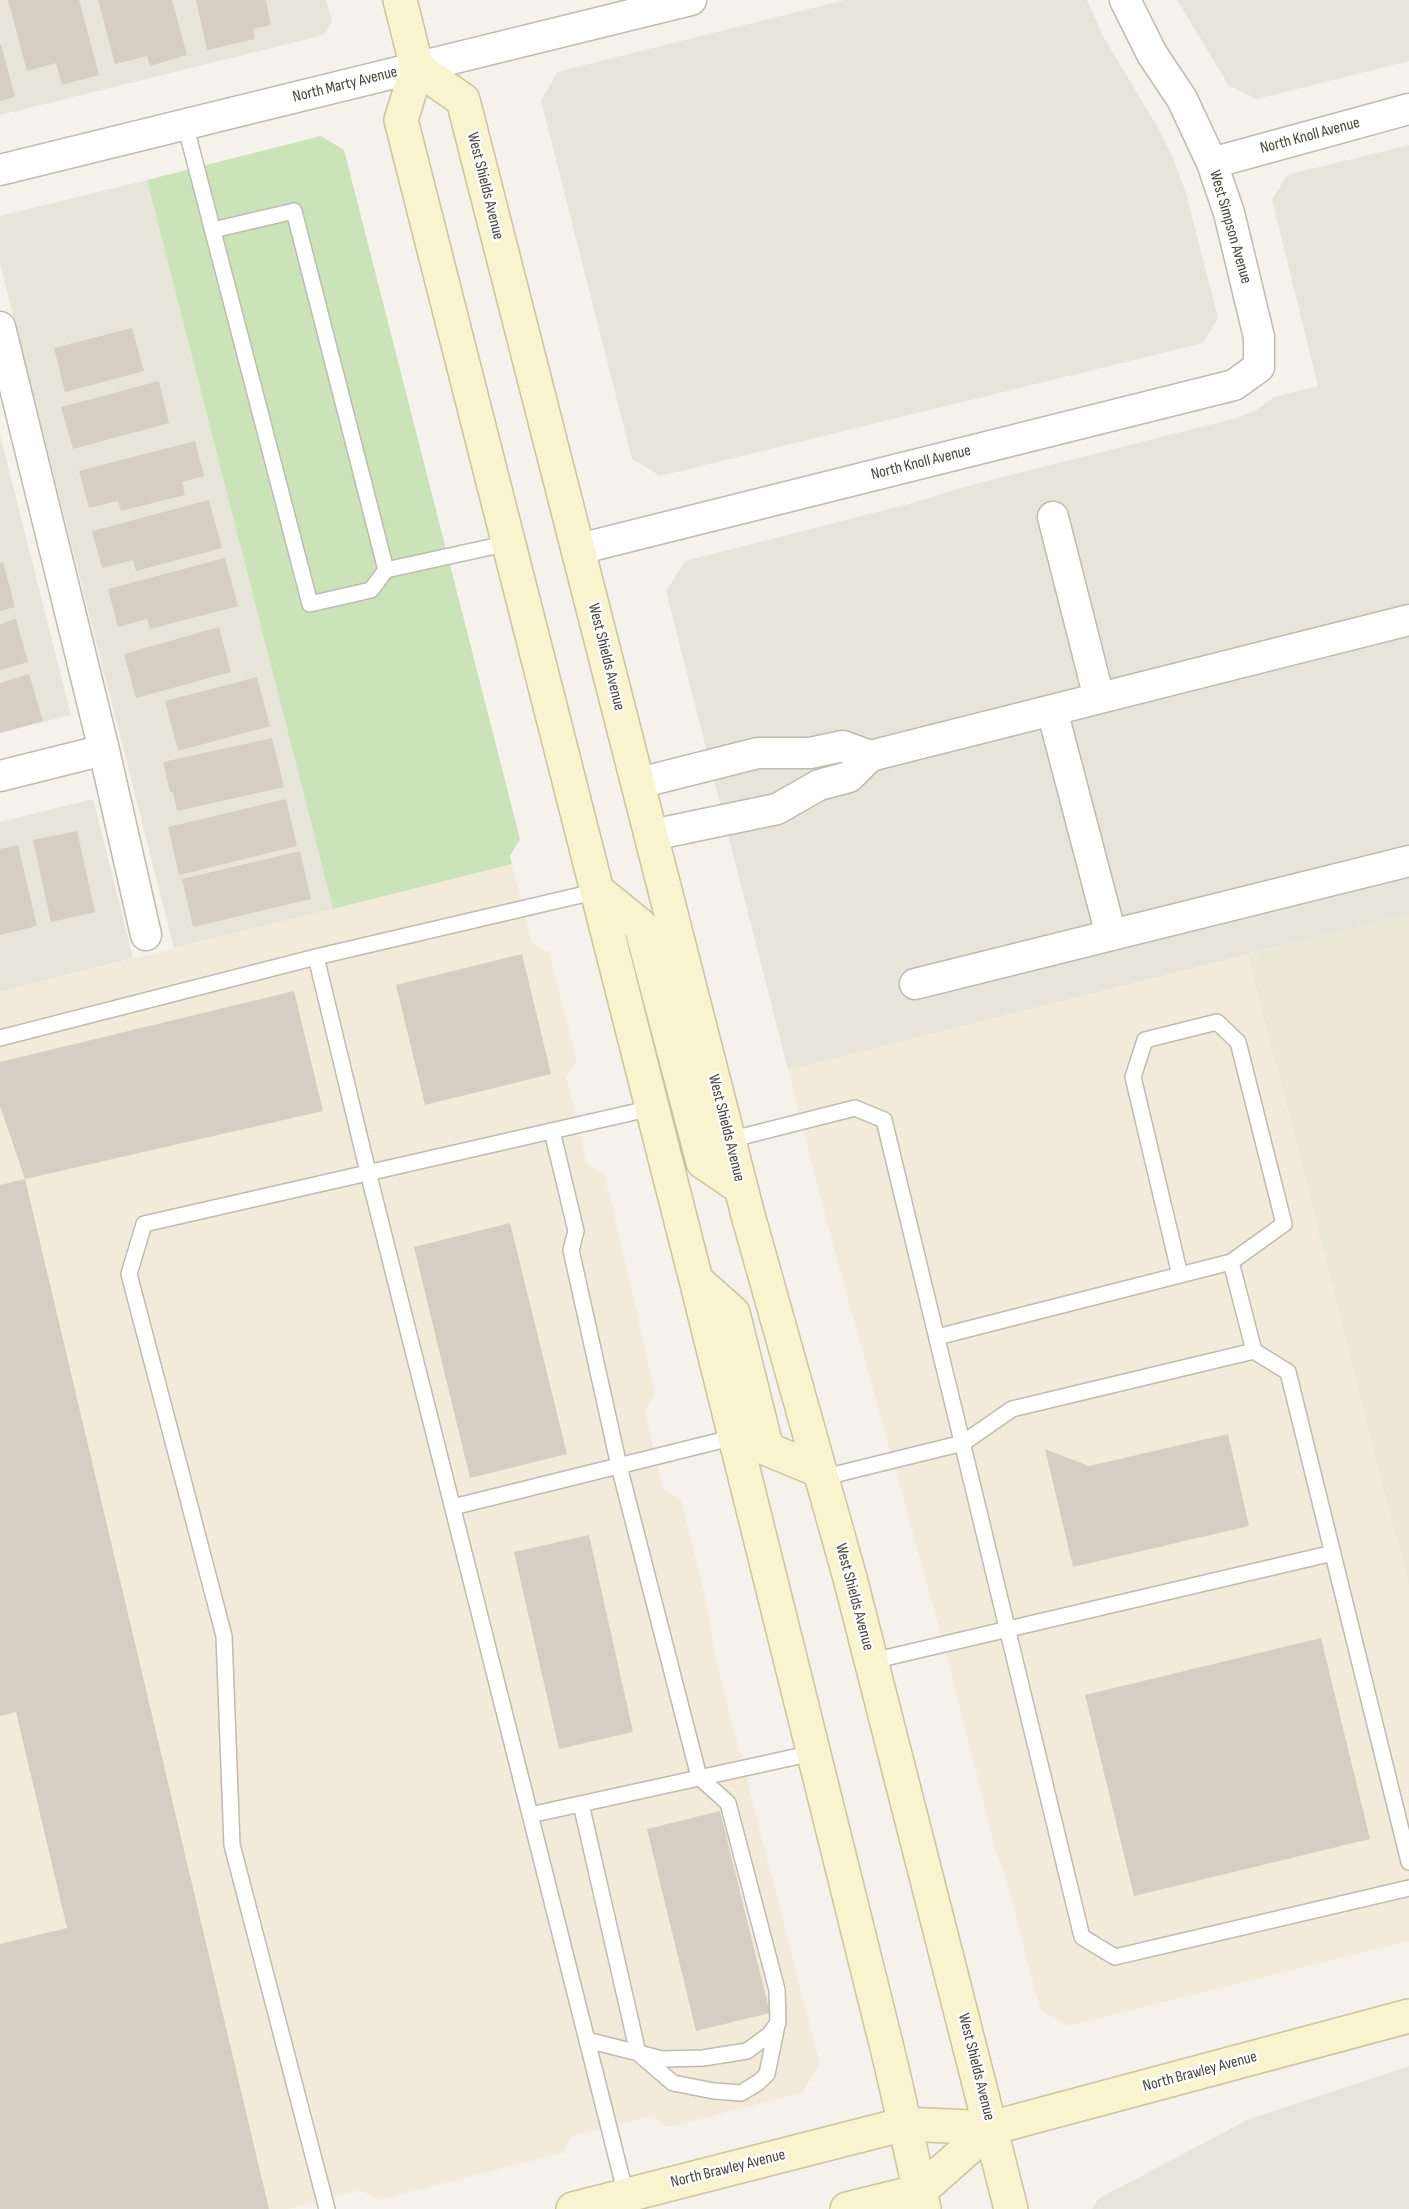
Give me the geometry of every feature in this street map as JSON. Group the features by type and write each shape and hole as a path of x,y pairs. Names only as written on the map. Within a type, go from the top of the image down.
{"street":[{"path":"400,0 417,68 401,120 696,1280 922,2200"},
{"name":"North Marty Avenue","path":"0,170 691,0"},
{"name":"West Simpson Avenue","path":"1125,0 1152,54 1182,99 1212,163 1229,213 1259,337 1259,367"},
{"name":"West Shields Avenue","path":"417,68 463,100 741,1188 872,1661 1011,2209"},
{"name":"North Knoll Avenue","path":"1212,163 1409,109"},
{"path":"0,327 104,750 146,935"},
{"name":"North Knoll Avenue","path":"579,549 1234,385 1259,367"},
{"path":"1053,517 1099,698"},
{"path":"652,836 777,809 819,785 849,777 870,756 1409,620"},
{"path":"1052,710 1111,935"},
{"path":"639,783 758,753 810,753 843,746 870,756"},
{"path":"0,777 104,750"},
{"path":"915,984 1409,861"},
{"path":"598,891 641,926 704,1162 741,1188"},
{"path":"696,1280 733,1313 767,1449 821,1474"},
{"name":"North Brawley Avenue","path":"573,2209 905,2124 991,2127 1409,2016"},
{"name":"North Brawley Avenue","path":"848,2209 922,2200 991,2127"}],"lane":[{"path":"185,124 310,604 371,590 386,570 509,543"},
{"path":"213,230 294,211 386,570"},
{"path":"0,1038 316,957 598,891"},
{"path":"316,957 626,2195"},
{"path":"937,1337 1231,1262 1284,1224 1238,1042 1217,1022 1145,1040 1133,1077 1180,1275"},
{"path":"327,2209 232,1845 224,1636 129,1274 144,1224 652,1108"},
{"path":"729,1140 855,1108 884,1120 1082,1936 1115,1957 1409,1888"},
{"path":"552,1131 576,1231 571,1250 619,1466 699,1777 728,1803 777,1990 778,2023 766,2074 759,2082 741,2092 714,2091 673,2083 638,2053 581,1804"},
{"path":"1231,1262 1254,1351"},
{"path":"821,1474 963,1443 1012,1409 1254,1351 1288,1371 1409,1862"},
{"path":"453,1508 735,1437"},
{"path":"872,1661 1333,1553"},
{"path":"530,1815 813,1753"},
{"path":"587,2040 662,2059 703,2058 747,2051 769,2035 778,2023"}],"shaded area":[{"path":"0,0 326,0 332,21 324,35 0,115"},
{"path":"845,0 1087,0 1103,36 1161,133 1174,161 1186,193 1218,318 1203,343 660,476 632,459 541,101 557,72"},
{"path":"1177,0 1409,0 1409,61 1257,99 1229,86"},
{"path":"1409,145 1409,914 788,1070 666,591 685,561 905,505 975,484 1237,418 1256,410 1274,397 1318,386 1272,200 1287,175"},
{"path":"147,180 333,909 174,948 0,264 0,216"},
{"path":"0,435 71,715 0,733"},
{"path":"93,799 133,958 0,992 0,822"},
{"path":"512,864 532,943 549,953 577,1060 566,1077 587,1164 605,1175 655,1393 645,1410 663,1489 681,1500 706,1600 715,1656 820,2064 802,2093 669,2127 652,2116 572,2136 562,2153 378,2200 360,2190 289,2209 0,2209 0,992"},
{"path":"1409,914 1409,1588 1248,955"},
{"path":"1248,955 1409,1588 1409,1941 1068,2026 1040,2009 1005,1875 997,1855 942,1638 833,1245 788,1070"},
{"path":"1409,2066 1409,2209 1092,2209 1098,2199 1249,2119"}],"green space":[{"path":"321,136 344,150 520,839 510,856 512,864 333,909 147,180"}],"building":[{"path":"8,0 79,0 99,75 62,85 56,63 27,71"},
{"path":"98,0 172,0 187,55 150,66 147,56 115,64"},
{"path":"196,0 266,0 271,25 253,29 255,39 207,50"},
{"path":"0,45 15,97 0,101"},
{"path":"132,328 144,371 65,392 54,348"},
{"path":"159,381 169,423 73,449 61,407"},
{"path":"195,441 204,476 182,482 185,495 121,511 118,501 89,508 79,471"},
{"path":"209,500 222,548 136,571 133,560 102,568 92,531"},
{"path":"225,558 238,606 150,629 147,619 118,627 108,589"},
{"path":"3,562 15,607 0,611 0,563"},
{"path":"16,619 28,662 0,670 0,624"},
{"path":"219,627 231,672 136,698 124,654"},
{"path":"29,674 43,721 0,733 0,683"},
{"path":"257,677 270,726 178,751 165,701"},
{"path":"272,738 284,787 177,811 163,762"},
{"path":"286,799 297,846 179,875 168,827"},
{"path":"77,831 95,912 51,922 33,840"},
{"path":"18,845 37,926 0,935 0,849"},
{"path":"300,851 311,899 193,927 182,879"},
{"path":"522,954 551,1074 425,1105 396,985"},
{"path":"294,991 323,1111 25,1179 0,1106 0,1062"},
{"path":"25,1179 269,2209 0,2209 0,1944 67,1928 16,1712 0,1716 0,1185"},
{"path":"510,1223 567,1454 470,1478 414,1247"},
{"path":"1228,1434 1249,1526 1073,1567 1045,1449 1089,1466"},
{"path":"589,1535 633,1732 559,1749 514,1552"},
{"path":"1321,1638 1370,1839 1134,1896 1085,1695"},
{"path":"720,1811 770,2013 696,2031 647,1829"}]}
